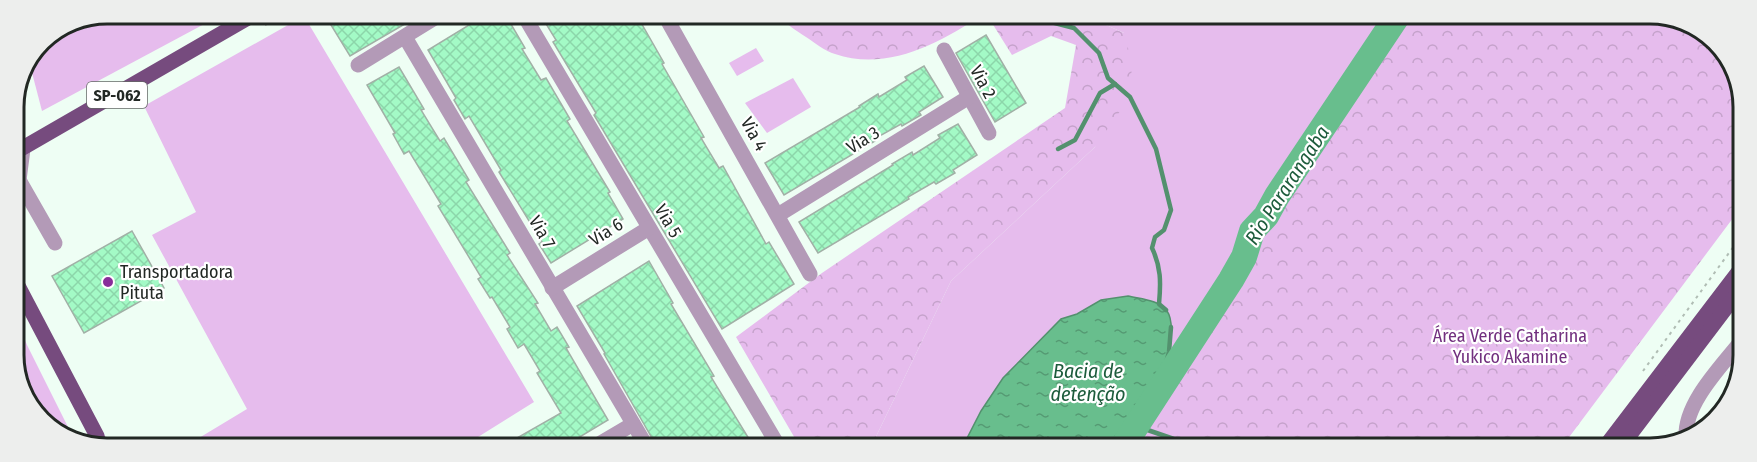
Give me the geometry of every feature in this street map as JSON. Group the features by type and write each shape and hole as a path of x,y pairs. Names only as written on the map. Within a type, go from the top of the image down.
{"main road":[{"name":"SP-062","path":"24,148 238,24"},
{"name":"SP-062","path":"220,35 244,24"},
{"path":"1604,438 1733,278"},
{"path":"24,297 97,437"},
{"path":"1628,438 1733,298"}],"street":[{"path":"358,65 425,24"},
{"name":"Via 5","path":"529,24 774,438"},
{"name":"Via 4","path":"670,24 810,274"},
{"name":"Via 7","path":"405,37 642,438"},
{"name":"Via 2","path":"944,50 989,133"},
{"name":"Via 3","path":"778,215 969,97"},
{"path":"24,192 55,243"},
{"name":"Via 6","path":"552,288 649,228"},
{"path":"1686,430 1687,419 1696,401 1733,352"},
{"path":"609,438 633,424"}],"path":[{"path":"1641,374 1733,247"}],"green space":[{"path":"107,24 204,24 42,111 32,73 41,56 65,35 80,28"},
{"path":"290,24 309,24 534,402 476,438 199,438 247,409 152,235 196,212 144,106"},
{"path":"788,24 967,24 912,52 874,59 855,59 835,54 820,47"},
{"path":"993,24 1104,24 1124,33 1132,63 1130,97 1095,147 951,281 875,438 795,438 736,337 822,273 1065,108 1076,45 1051,36 1012,55"},
{"path":"1104,24 1392,24 1266,216 1252,231 1244,257 1231,280 1128,438 875,438 951,281 1095,147 1124,33"},
{"name":"Área Verde Catharina Yukico Akamine","path":"1387,24 1650,24 1666,26 1677,28 1701,41 1716,56 1729,80 1733,107 1733,218 1568,438 1128,438 1231,280 1244,257 1252,231 1266,216"},
{"path":"756,48 764,61 737,76 729,63"},
{"path":"793,78 811,107 767,133 745,103"},
{"path":"24,338 69,428 48,414 30,387 24,355"}],"water":[{"name":"Bacia de detenção","path":"1128,296 1149,300 1164,307 1170,318 1171,341 1160,389 1129,438 967,438 981,411 1003,378 1061,319 1077,314 1101,300"}],"building":[{"path":"333,24 405,24 350,56 331,25"},
{"path":"471,24 511,24 525,48 522,49 541,80 546,78 570,119 567,121 610,192 608,193 623,219 551,263 539,244 542,242 499,172 501,170 469,116 465,119 454,100 456,98 428,50"},
{"path":"546,24 642,24 704,137 701,138 719,168 723,166 766,244 769,242 794,284 722,329 594,115 596,113 553,42 556,40"},
{"path":"986,35 1026,103 995,122 956,53"},
{"path":"924,66 943,97 919,112 921,115 874,139 875,141 784,195 765,163 878,94 879,97 907,80 905,77"},
{"path":"399,67 440,141 444,138 469,180 466,182 510,253 507,255 538,303 535,304 551,331 557,327 569,347 566,348 608,420 578,438 517,438 561,413 537,373 540,371 524,344 518,348 507,329 510,327 478,279 481,277 438,206 441,204 409,151 404,154 393,134 395,133 367,85"},
{"path":"958,124 977,155 953,170 955,173 908,197 909,199 818,253 799,222 912,152 913,155 940,138 938,135"},
{"name":"Transportadora Pituta","path":"132,231 164,288 84,333 52,276"},
{"path":"649,261 673,303 671,304 714,376 711,377 748,438 652,438 577,306"}],"waterway":[{"path":"1059,24 1074,28 1099,53 1108,78 1130,97 1156,149 1171,210 1164,230 1155,237 1152,248 1160,275 1159,304 1166,310"},
{"name":"Rio Pararangaba","path":"1128,438 1231,280 1244,257 1252,231 1266,216 1392,24"},
{"path":"1058,149 1075,140 1100,93 1115,84"},
{"path":"1157,395 1169,352 1171,327"},
{"path":"1136,426 1171,438"}],"place":[{"name":"Transportadora Pituta","path":"108,282"}]}
